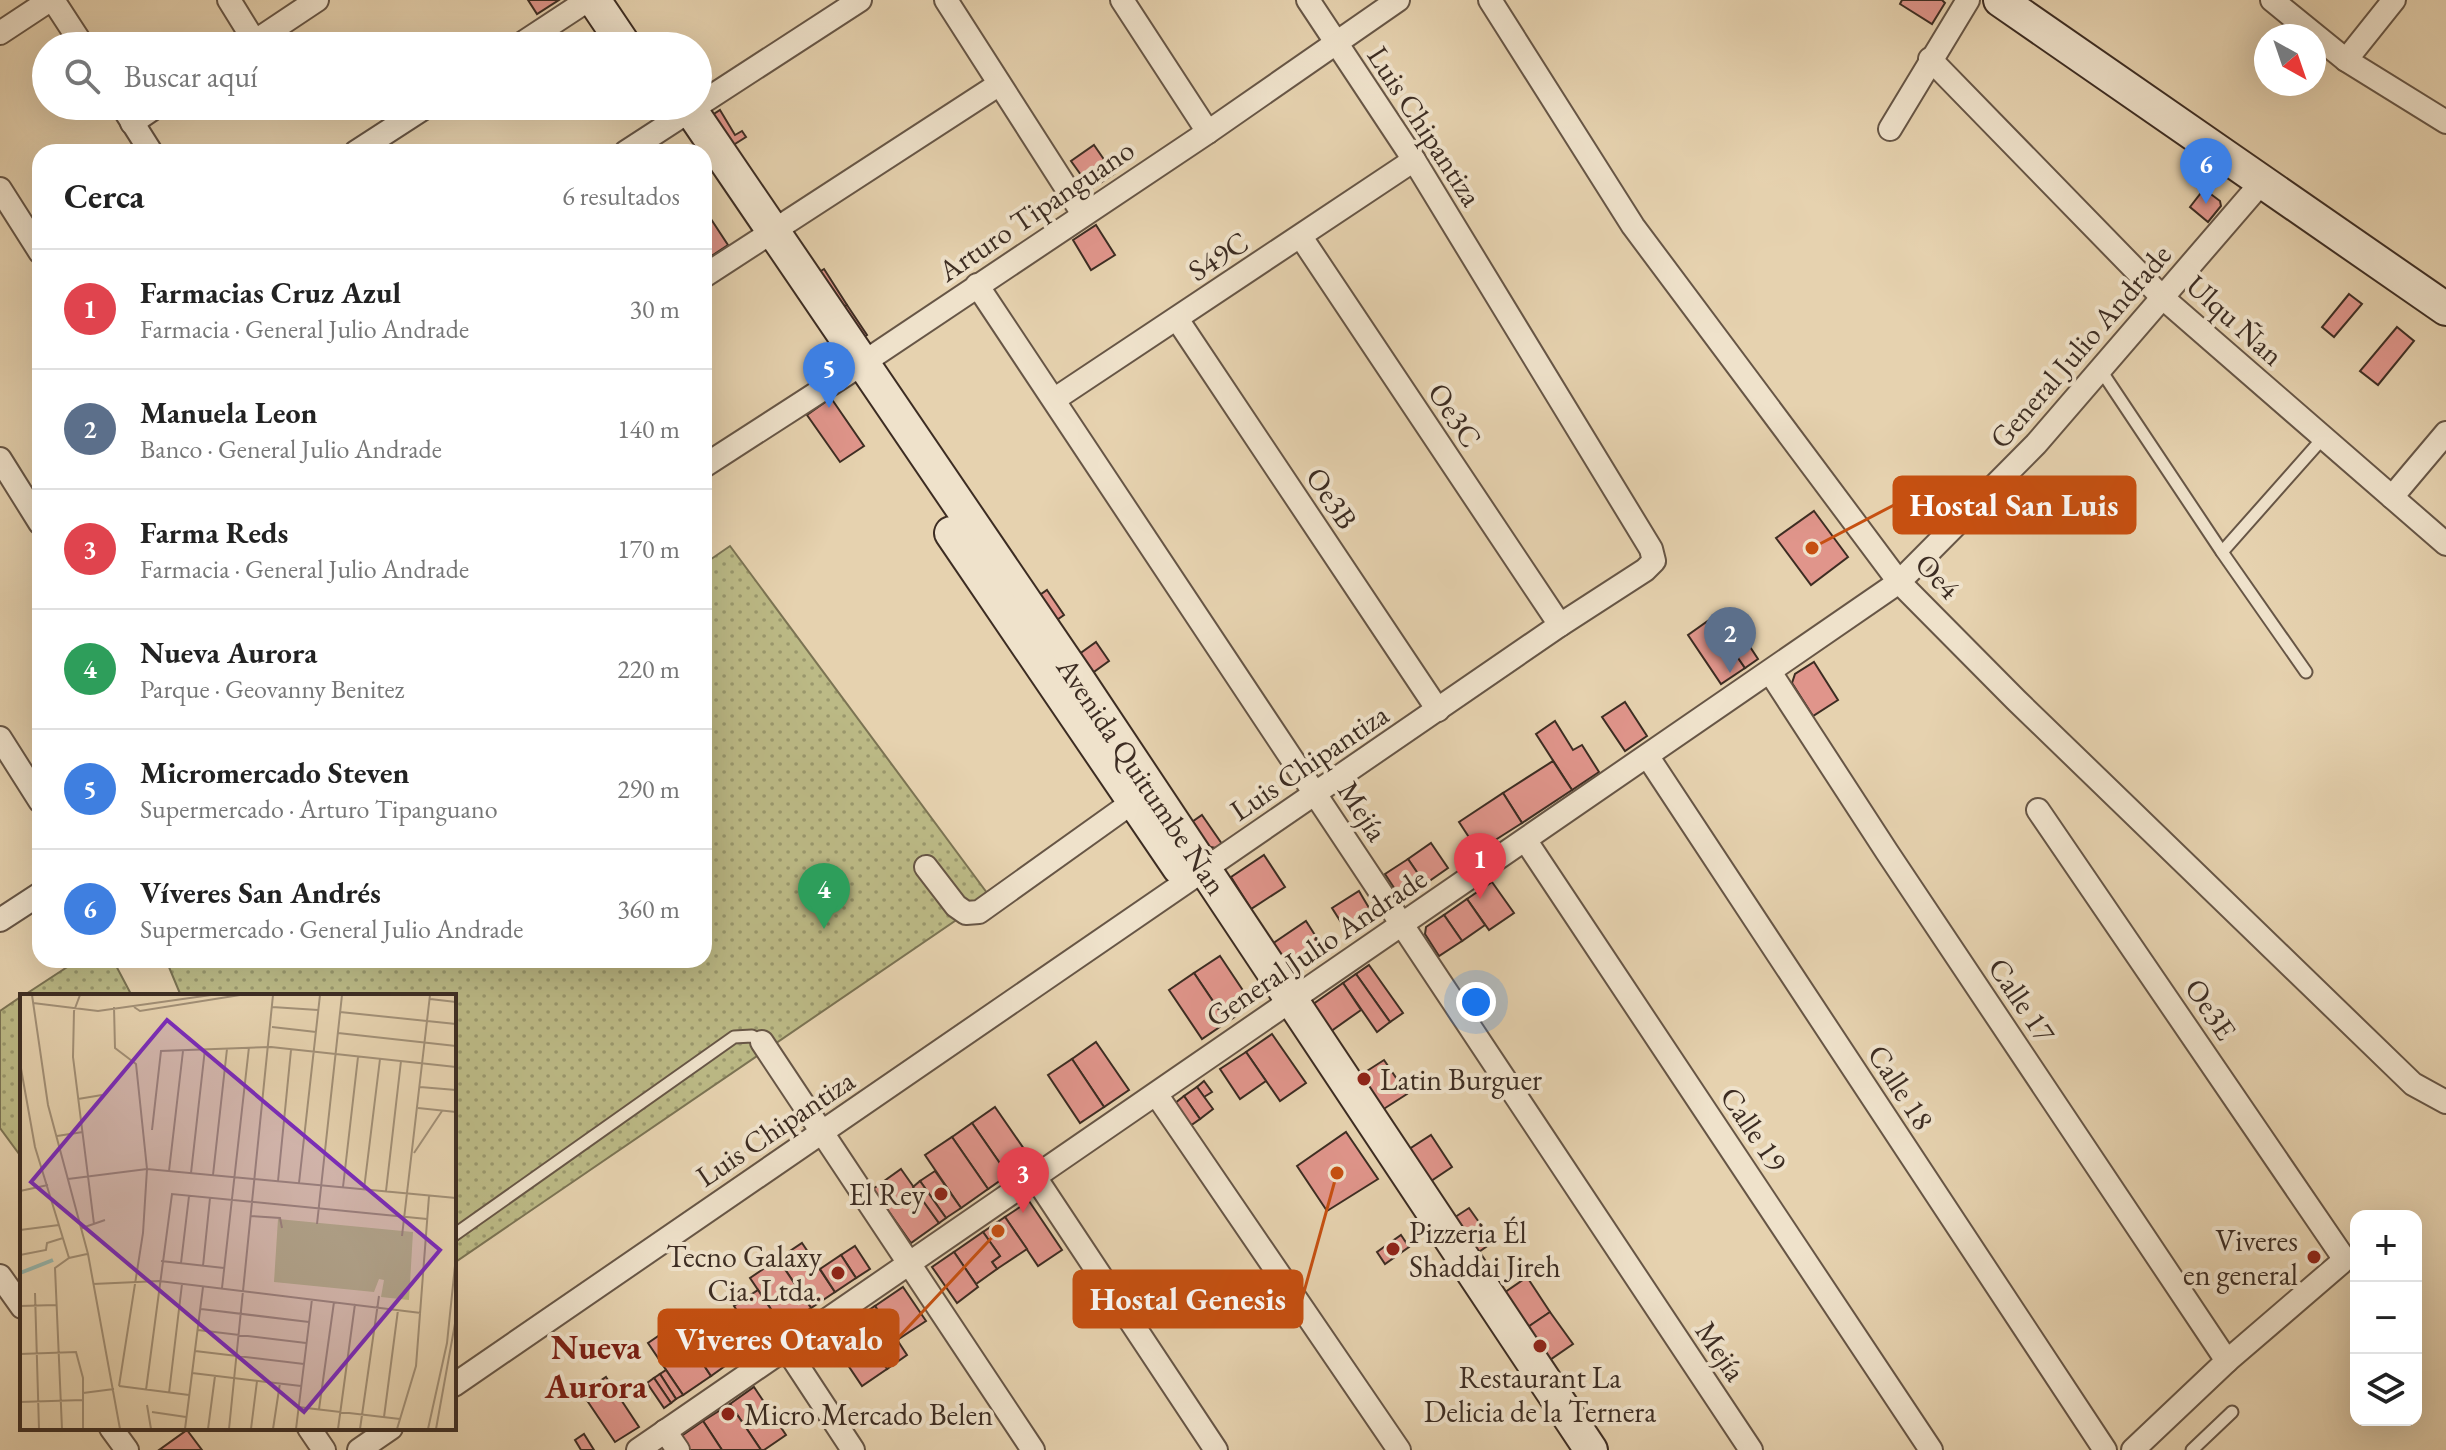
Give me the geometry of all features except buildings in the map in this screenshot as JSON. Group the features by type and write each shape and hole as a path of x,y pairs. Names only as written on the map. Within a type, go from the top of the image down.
{"street":[{"path":"0,33 52,0 74,32"},
{"path":"229,0 246,32"},
{"path":"270,32 317,0"},
{"path":"540,32 591,0 615,32"},
{"path":"620,0 640,32"},
{"path":"712,91 860,0"},
{"path":"946,0 1083,214"},
{"path":"1122,0 1208,132"},
{"name":"Luis Chipantiza","path":"456,1384 1654,561 1651,549 1414,160 1308,0"},
{"name":"Arturo Tipanguano","path":"712,461 1208,132 1398,0"},
{"name":"Oe4","path":"1490,0 1633,226 1899,582 2016,700 2413,1084 2446,1102"},
{"path":"1890,129 1968,0"},
{"path":"2000,0 2446,309"},
{"path":"2346,60 2394,0"},
{"path":"2287,4 2346,60 2446,122"},
{"name":"Ulqu Ñan","path":"1930,59 2163,298 2446,544"},
{"path":"712,271 998,85"},
{"path":"131,120 146,144"},
{"path":"368,144 405,120"},
{"path":"637,144 668,120"},
{"path":"684,120 693,144"},
{"name":"Avenida Quitumbe Ñan","path":"686,120 702,144"},
{"name":"Avenida Quitumbe Ñan","path":"712,159 1197,876 1566,1450"},
{"name":"S49C","path":"1055,399 1414,160"},
{"name":"Avenida Quitumbe Ñan","path":"712,174 764,237"},
{"name":"General Julio Andrade","path":"638,1450 672,1441 786,1348 1899,582 2036,444 2262,182"},
{"path":"0,189 32,239"},
{"name":"Oe3C","path":"1301,237 1560,625"},
{"name":"Mejía","path":"977,285 1751,1450"},
{"name":"Oe3B","path":"1177,319 1438,710"},
{"path":"2392,497 2446,433"},
{"path":"0,459 32,510"},
{"name":"Calle 17","path":"1770,672 2227,1361"},
{"path":"0,738 32,788"},
{"name":"Calle 18","path":"1648,757 2105,1450"},
{"path":"926,867 956,906 966,913 979,912 1142,796"},
{"name":"Oe3E","path":"2038,810 2341,1254 2341,1263 2227,1361"},
{"name":"Calle 19","path":"1526,841 1931,1450"},
{"path":"0,920 32,899"},
{"name":"Avenida Quitumbe Ñan","path":"1282,1007 1591,1450"},
{"path":"762,1042 1033,1450"},
{"path":"1156,1094 1399,1450"},
{"path":"1035,1177 1216,1450"},
{"path":"0,1276 20,1304"},
{"path":"786,1348 853,1450"},
{"path":"2133,1450 2227,1361"},
{"path":"112,1430 127,1450"},
{"path":"310,1430 324,1450"},
{"path":"359,1450 388,1430"}],"lane":[{"path":"2100,369 2306,672"},
{"path":"2222,552 2323,438"},
{"path":"456,1234 734,1037 752,1036 762,1042"},
{"path":"2192,1450 2232,1412"}],"shaded area":[{"path":"730,546 990,897 456,1262 456,994 180,994 169,968 712,968 712,558"},
{"path":"66,968 117,968 131,994 26,994"},
{"path":"20,997 20,1155 0,1128 0,1011"}],"place":[{"name":"Víveres San Andrés","path":"2206,204"},
{"name":"Micromercado Steven","path":"829,408"},
{"name":"Hostal San Luis","path":"1812,548"},
{"name":"Manuela Leon","path":"1730,673"},
{"name":"Farmacias Cruz Azul","path":"1480,899"},
{"name":"Nueva Aurora","path":"824,929"},
{"name":"Latin Burguer","path":"1364,1079"},
{"name":"Hostal Genesis","path":"1337,1173"},
{"name":"El Rey","path":"941,1194"},
{"name":"Farma Reds","path":"1023,1213"},
{"name":"Viveres Otavalo","path":"998,1231"},
{"name":"Pizzeria Él Shaddai Jireh","path":"1393,1249"},
{"name":"Viveres en general","path":"2314,1257"},
{"name":"Tecno Galaxy Cia. Ltda.","path":"838,1273"},
{"name":"Restaurant La Delicia de la Ternera","path":"1540,1346"},
{"name":"Micro Mercado Belen","path":"728,1414"}],"district":[{"name":"Nueva Aurora","path":"596,1366"}]}
